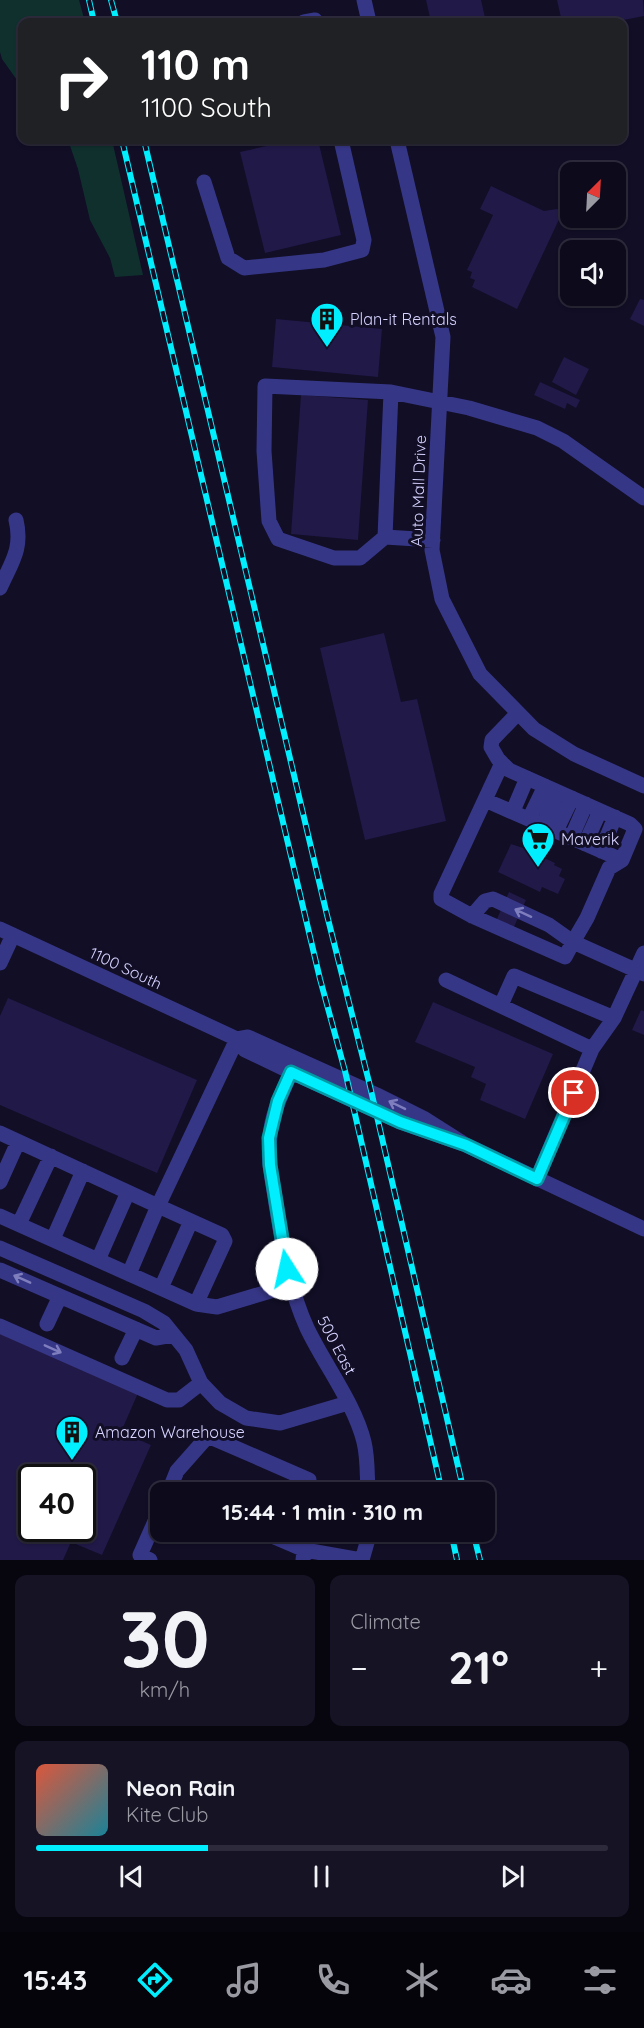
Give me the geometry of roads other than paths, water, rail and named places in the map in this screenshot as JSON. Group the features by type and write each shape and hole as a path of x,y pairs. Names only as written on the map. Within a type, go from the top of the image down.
{"street":[{"path":"364,0 368,18"},
{"path":"204,182 228,258 244,268 324,260 362,249 364,240 342,144"},
{"name":"Auto Mall Drive","path":"398,144 443,337 432,550 442,599 480,674 534,729 574,754 644,786"},
{"path":"433,540 385,537 360,558 334,558 278,539 269,521 264,451 265,386 391,392 469,408 537,428 563,441 644,498"},
{"path":"385,537 391,392"},
{"path":"0,588 16,552 20,536 16,520"},
{"path":"502,763 441,894 441,899 472,916 565,957 587,918 609,868 622,860 636,829 615,817 509,770 491,747 492,740 519,713"},
{"path":"513,811 527,778"},
{"path":"543,825 572,798"},
{"path":"543,825 572,798"},
{"path":"572,798 578,841"},
{"path":"485,800 622,860"},
{"path":"601,851 615,817"},
{"path":"472,916 485,902 493,898 549,925 573,942 640,972"},
{"path":"0,963 6,932"},
{"name":"1100 South","path":"6,932 237,1039 245,1050 291,1072 400,1122 466,1145"},
{"path":"537,1179 592,1049 614,1018 640,972 644,953"},
{"path":"501,1005 514,976 614,1018"},
{"path":"446,980 592,1049"},
{"name":"1100 South","path":"237,1039 248,1037 340,1077 418,1116 466,1145 644,1229"},
{"path":"129,1274 158,1206 237,1039"},
{"name":"500 East","path":"291,1072 273,1115 269,1152 284,1252 291,1285 312,1338 348,1403 364,1443 367,1482"},
{"path":"0,1133 222,1235 225,1241 196,1304"},
{"path":"0,1182 18,1142"},
{"path":"19,1224 51,1156"},
{"path":"53,1239 83,1171"},
{"path":"98,1260 128,1192"},
{"path":"0,1216 196,1304 218,1307 291,1285"},
{"path":"161,1288 191,1221"},
{"path":"0,1248 144,1311 164,1323 186,1350 201,1383 220,1403 246,1418 280,1423 348,1403"},
{"path":"0,1270 156,1338 173,1335"},
{"path":"47,1324 60,1296"},
{"path":"0,1326 167,1400 179,1400 201,1383"},
{"path":"122,1358 136,1329"},
{"path":"173,1482 177,1471 208,1436 309,1480 309,1482"},
{"path":"150,1532 140,1555 150,1560"},
{"path":"281,1542 304,1555 362,1560 367,1542"}],"railway":[{"path":"89,0 93,18"},
{"path":"111,0 116,18"},
{"path":"123,144 320,979 345,1071 440,1482"},
{"path":"145,144 327,915 369,1082 462,1482"},
{"path":"453,1542 457,1560"},
{"path":"476,1542 480,1560"}],"place":[{"name":"Plan-it Rentals","path":"327,348"},
{"name":"Maverik","path":"538,868"},
{"name":"Amazon Warehouse","path":"72,1461"}]}
